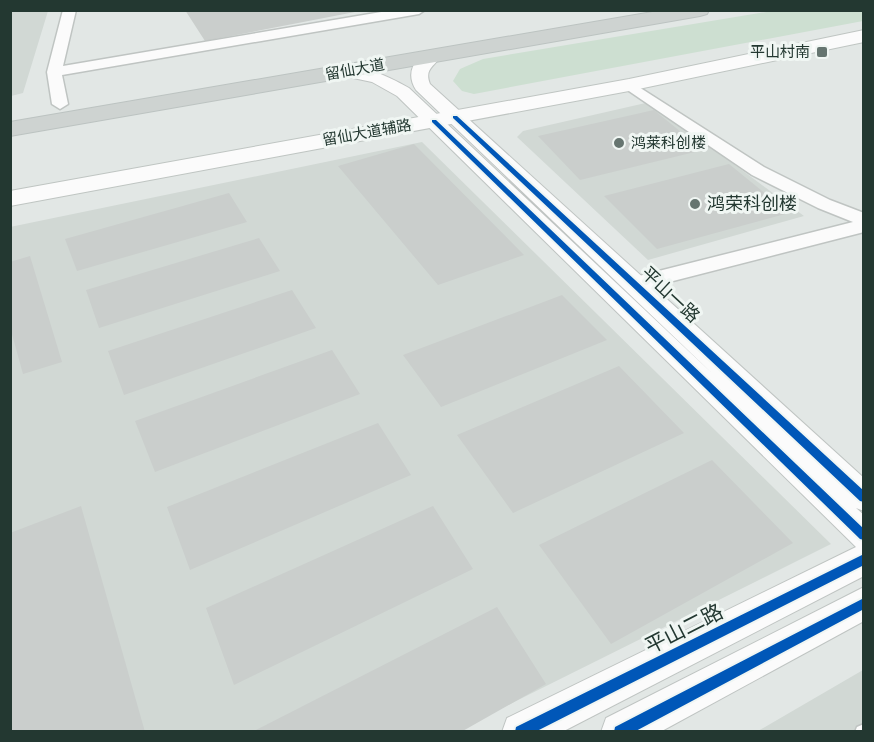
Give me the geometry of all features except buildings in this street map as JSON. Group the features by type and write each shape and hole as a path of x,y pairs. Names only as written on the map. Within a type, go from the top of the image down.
{"main road":[{"name":"留仙大道","path":"10,112 613,10"},
{"name":"留仙大道","path":"10,129 700,10"},
{"name":"留仙大道辅路","path":"10,199 864,27"},
{"name":"留仙大道辅路","path":"10,187 439,114 629,85 864,36"}],"street":[{"path":"60,104 54,72 70,10"},
{"path":"54,72 419,10"},
{"name":"平山一路","path":"433,56 422,64 417,71 417,78 439,114 864,536"},
{"name":"平山一路","path":"345,71 371,76 392,84 439,114 634,284 864,498"},
{"path":"631,86 758,171 825,204 862,219 861,227 634,284"},
{"name":"平山二路","path":"521,732 864,559"},
{"path":"620,732 864,603"}],"shaded area":[{"path":"11,10 48,11 23,93 11,96"},
{"path":"650,102 804,216 648,260 517,137 523,131"},
{"path":"422,142 831,544 456,731 11,731 10,227"},
{"path":"863,670 863,731 758,731"}],"green space":[{"path":"772,11 863,11 863,21 474,94 462,91 453,81 460,69 483,59"}],"cycle path":[{"path":"455,117 864,498"},
{"path":"434,121 864,536"},
{"path":"521,732 864,559"},
{"path":"620,732 864,603"}],"place":[{"name":"平山村南","path":"822,52"},
{"name":"鸿莱科创楼","path":"619,143"},
{"name":"鸿荣科创楼","path":"695,204"}]}
